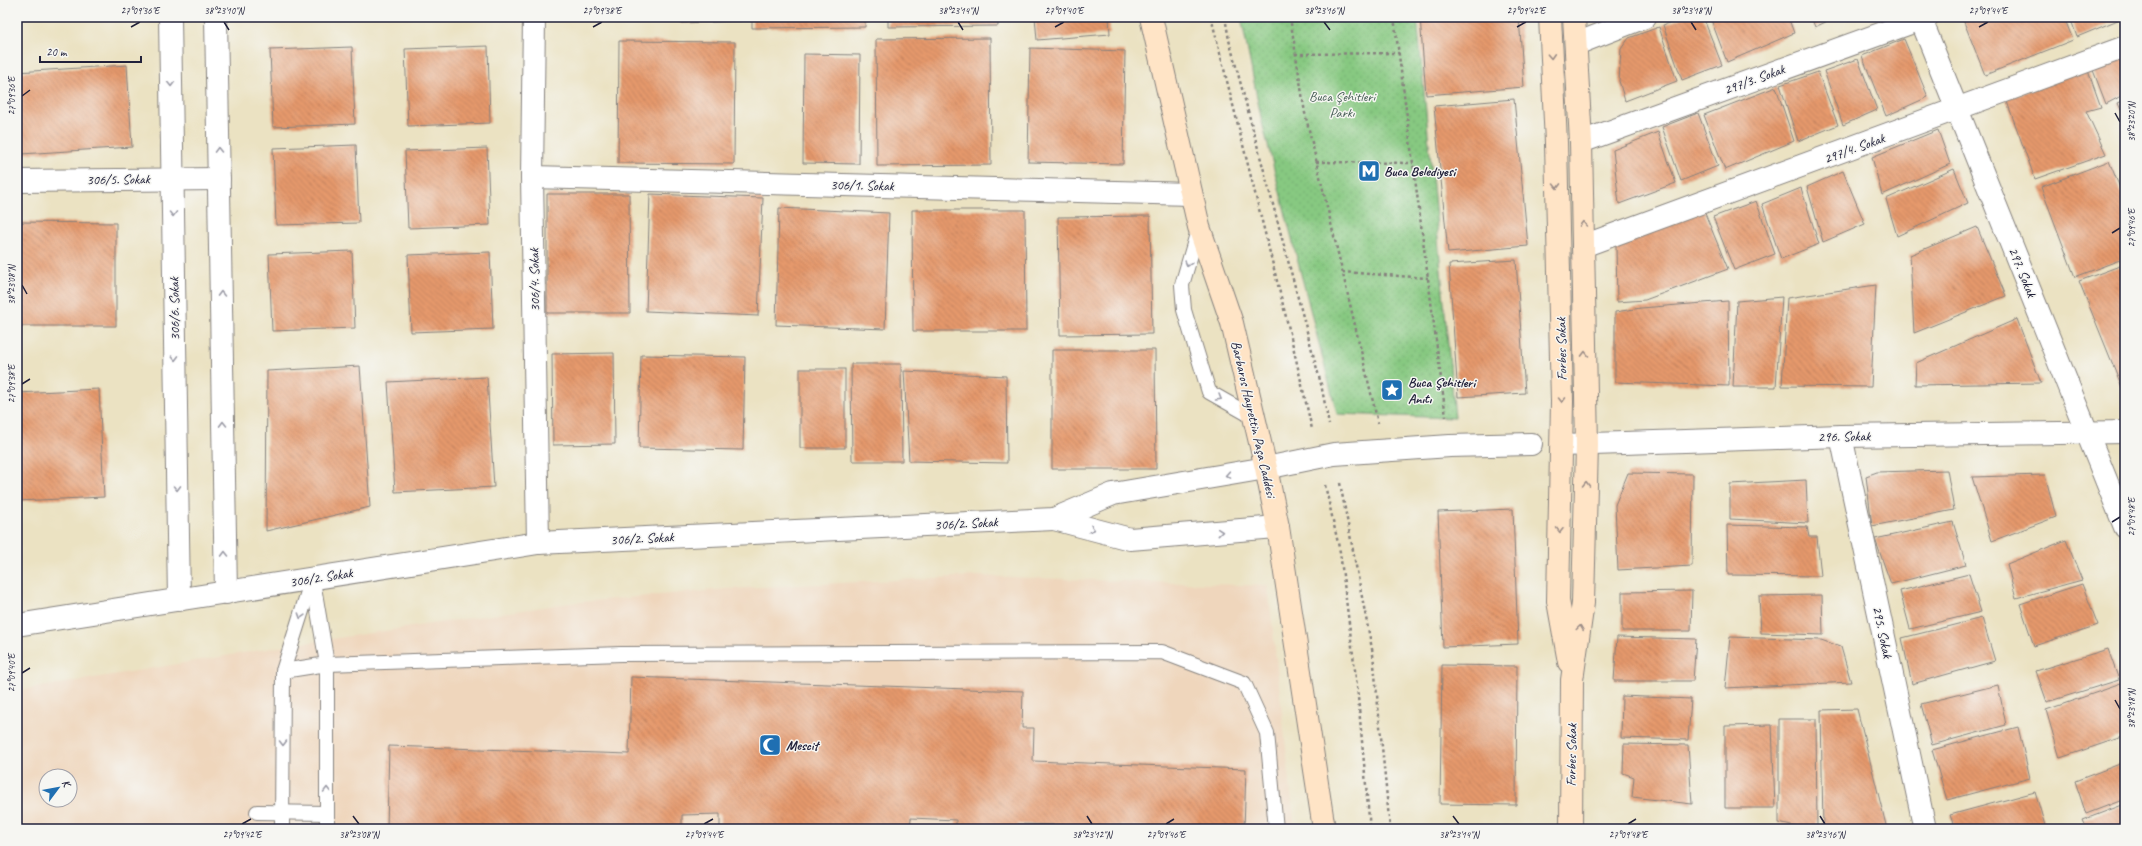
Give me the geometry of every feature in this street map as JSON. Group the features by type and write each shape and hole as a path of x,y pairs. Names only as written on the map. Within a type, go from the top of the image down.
{"main road":[{"name":"Barbaros Hayrettin Paşa Caddesi","path":"1151,17 1199,227 1232,323 1266,468 1278,527 1324,829"},
{"name":"Forbes Sokak","path":"1550,17 1556,143 1562,445 1558,601 1572,680"},
{"name":"Forbes Sokak","path":"1571,829 1572,680 1583,603 1587,445 1581,142 1574,17"}],"street":[{"name":"306/6. Sokak","path":"170,17 179,600"},
{"path":"216,17 226,593"},
{"name":"306/4. Sokak","path":"534,17 532,177 538,543"},
{"path":"1576,44 1645,17"},
{"name":"297. Sokak","path":"1923,18 2125,527"},
{"name":"297/3. Sokak","path":"1581,142 1923,18"},
{"name":"297/4. Sokak","path":"1583,246 1959,110 2125,47"},
{"name":"306/1. Sokak","path":"532,177 1191,194"},
{"name":"306/5. Sokak","path":"17,181 219,179"},
{"name":"296. Sokak","path":"1562,445 1841,436 2087,434 2125,432"},
{"name":"295. Sokak","path":"1841,436 1925,829"},
{"name":"306/2. Sokak","path":"17,625 538,543 1054,519 1113,494 1266,468 1326,455 1450,446 1531,444"},
{"path":"1054,519 1130,539 1278,527"}],"lane":[{"path":"1199,227 1182,285 1184,310 1209,392 1255,418"},
{"path":"312,579 327,664 327,829"},
{"path":"282,829 283,671 312,579"},
{"path":"283,671 327,664 621,654 1162,652 1244,683 1266,733 1276,829"},
{"path":"257,812 328,813"}],"path":[{"path":"1210,17 1290,332 1326,455 1373,654 1390,829"},
{"path":"1225,17 1229,40 1321,384 1326,455 1357,686 1370,829"},
{"path":"1290,17 1305,113 1384,450"},
{"path":"1394,17 1450,446"},
{"path":"1295,54 1399,53"},
{"path":"1316,162 1413,163"},
{"path":"1342,272 1428,278"}],"shaded area":[{"path":"974,576 1268,586 1295,829 17,829 17,691 291,645 570,603 726,589"}],"green space":[{"name":"Buca Şehitleri Parkı","path":"1241,17 1417,17 1455,418 1337,414 1262,122"}],"building":[{"path":"680,17 741,17 741,21 680,23"},
{"path":"752,17 865,17 865,27 752,28"},
{"path":"888,17 998,17 998,26 888,27"},
{"path":"1035,17 1109,17 1110,34 1037,40"},
{"path":"1420,17 1519,17 1524,87 1426,95"},
{"path":"1684,17 1703,17 1722,65 1682,80 1663,25"},
{"path":"1710,17 1788,17 1794,33 1727,62"},
{"path":"1811,17 1836,17 1815,27"},
{"path":"1962,17 2064,17 2073,40 1985,75"},
{"path":"2070,17 2125,17 2077,37"},
{"path":"1659,27 1677,81 1625,101 1619,81 1621,49 1629,38"},
{"path":"990,38 991,165 877,166 876,39"},
{"path":"1904,39 1928,97 1886,116 1862,56"},
{"path":"619,41 735,42 734,164 618,163"},
{"path":"488,46 490,123 408,126 405,49"},
{"path":"352,47 355,124 273,127 270,50"},
{"path":"1030,48 1125,51 1123,164 1028,162"},
{"path":"2125,53 2125,94 2106,104 2091,65"},
{"path":"804,54 860,55 859,164 803,163"},
{"path":"1858,59 1877,110 1843,125 1824,71"},
{"path":"127,65 132,147 21,154 17,72"},
{"path":"2087,68 2101,107 2086,111 2106,154 2035,179 2006,99"},
{"path":"1818,72 1838,125 1798,141 1780,85"},
{"path":"1776,87 1794,141 1725,170 1704,115"},
{"path":"1514,99 1528,246 1448,253 1434,106"},
{"path":"2125,100 2125,119 2118,103"},
{"path":"1698,113 1718,166 1681,181 1662,127"},
{"path":"1938,130 1950,164 1882,195 1872,157"},
{"path":"1658,132 1676,183 1619,204 1613,150"},
{"path":"356,145 359,223 276,225 273,148"},
{"path":"487,148 490,225 408,228 405,151"},
{"path":"2109,161 2125,200 2125,258 2075,277 2041,187"},
{"path":"1954,169 1968,203 1897,236 1886,199"},
{"path":"1843,171 1865,224 1823,242 1807,187"},
{"path":"1801,188 1819,244 1781,259 1762,204"},
{"path":"547,194 629,194 630,313 547,313"},
{"path":"650,194 763,198 758,316 646,311"},
{"path":"1756,201 1775,254 1734,270 1713,217"},
{"path":"779,208 889,213 885,329 776,325"},
{"path":"912,210 1025,210 1026,331 913,331"},
{"path":"1704,211 1728,269 1645,300 1617,302 1616,244"},
{"path":"1150,216 1152,334 1060,335 1058,217"},
{"path":"17,222 116,223 116,326 17,326"},
{"path":"1977,227 2006,296 1914,333 1910,255"},
{"path":"352,251 355,328 272,331 269,254"},
{"path":"490,252 493,329 411,332 408,255"},
{"path":"1516,260 1525,393 1458,397 1449,264"},
{"path":"2125,264 2125,386 2122,387 2079,281"},
{"path":"1876,285 1871,387 1782,386 1787,298"},
{"path":"1782,297 1776,387 1733,387 1737,301"},
{"path":"1728,301 1729,386 1615,382 1615,312 1641,308"},
{"path":"2017,319 2041,383 1915,385 1916,363"},
{"path":"1052,350 1155,350 1156,469 1052,469"},
{"path":"614,353 615,444 553,445 552,354"},
{"path":"641,355 745,357 743,450 639,448"},
{"path":"851,364 901,364 902,461 852,461"},
{"path":"360,366 370,507 266,531 267,371"},
{"path":"800,369 845,369 845,448 800,448"},
{"path":"904,371 1006,376 1007,463 909,461"},
{"path":"487,377 494,487 395,492 388,382"},
{"path":"99,389 104,497 17,501 17,393"},
{"path":"1947,470 1954,510 1872,526 1866,476 1877,472"},
{"path":"1628,473 1693,474 1692,566 1618,570 1615,505"},
{"path":"2045,475 2056,517 1992,541 1972,477"},
{"path":"1806,480 1808,523 1730,519 1730,484"},
{"path":"1513,509 1518,644 1443,647 1438,512"},
{"path":"1953,522 1966,565 1891,584 1875,539"},
{"path":"1727,525 1807,527 1809,537 1817,537 1821,576 1728,575"},
{"path":"2066,540 2082,580 2016,598 2007,564"},
{"path":"1969,574 1981,612 1910,629 1900,591"},
{"path":"2082,584 2098,625 2034,646 2020,604"},
{"path":"1692,591 1691,631 1622,631 1622,592"},
{"path":"1822,595 1823,635 1761,633 1759,596"},
{"path":"1982,618 1995,661 1912,684 1902,638"},
{"path":"1617,637 1696,639 1693,681 1614,681"},
{"path":"1730,637 1821,640 1841,647 1851,682 1725,688"},
{"path":"2108,649 2119,680 2047,702 2036,671"},
{"path":"1442,665 1517,666 1516,805 1440,804"},
{"path":"631,677 1023,691 1022,728 1034,728 1033,761 1246,769 1244,829 1147,829 1147,827 1018,824 1018,829 956,829 956,820 911,818 910,829 720,829 720,814 682,815 682,829 387,829 389,746 629,754"},
{"path":"2121,684 2125,695 2125,736 2060,758 2046,710"},
{"path":"1998,685 2006,725 1932,745 1921,704"},
{"path":"1622,696 1691,699 1688,740 1621,738"},
{"path":"1857,709 1886,825 1883,829 1823,829 1821,710"},
{"path":"1779,719 1816,719 1817,829 1803,829 1779,823"},
{"path":"1772,725 1775,808 1725,808 1725,726"},
{"path":"2018,727 2030,778 1947,800 1932,750"},
{"path":"1624,744 1688,745 1692,804 1632,797 1634,777 1623,773"},
{"path":"2125,762 2125,799 2086,814 2075,781"},
{"path":"2035,792 2046,829 1955,829 1950,815"},
{"path":"2125,804 2125,829 2087,829 2083,820"}],"place":[{"name":"Buca Belediyesi","path":"1369,171"},
{"name":"Buca Şehitleri Anıtı","path":"1392,390"},
{"name":"Mescit","path":"770,745"}]}
